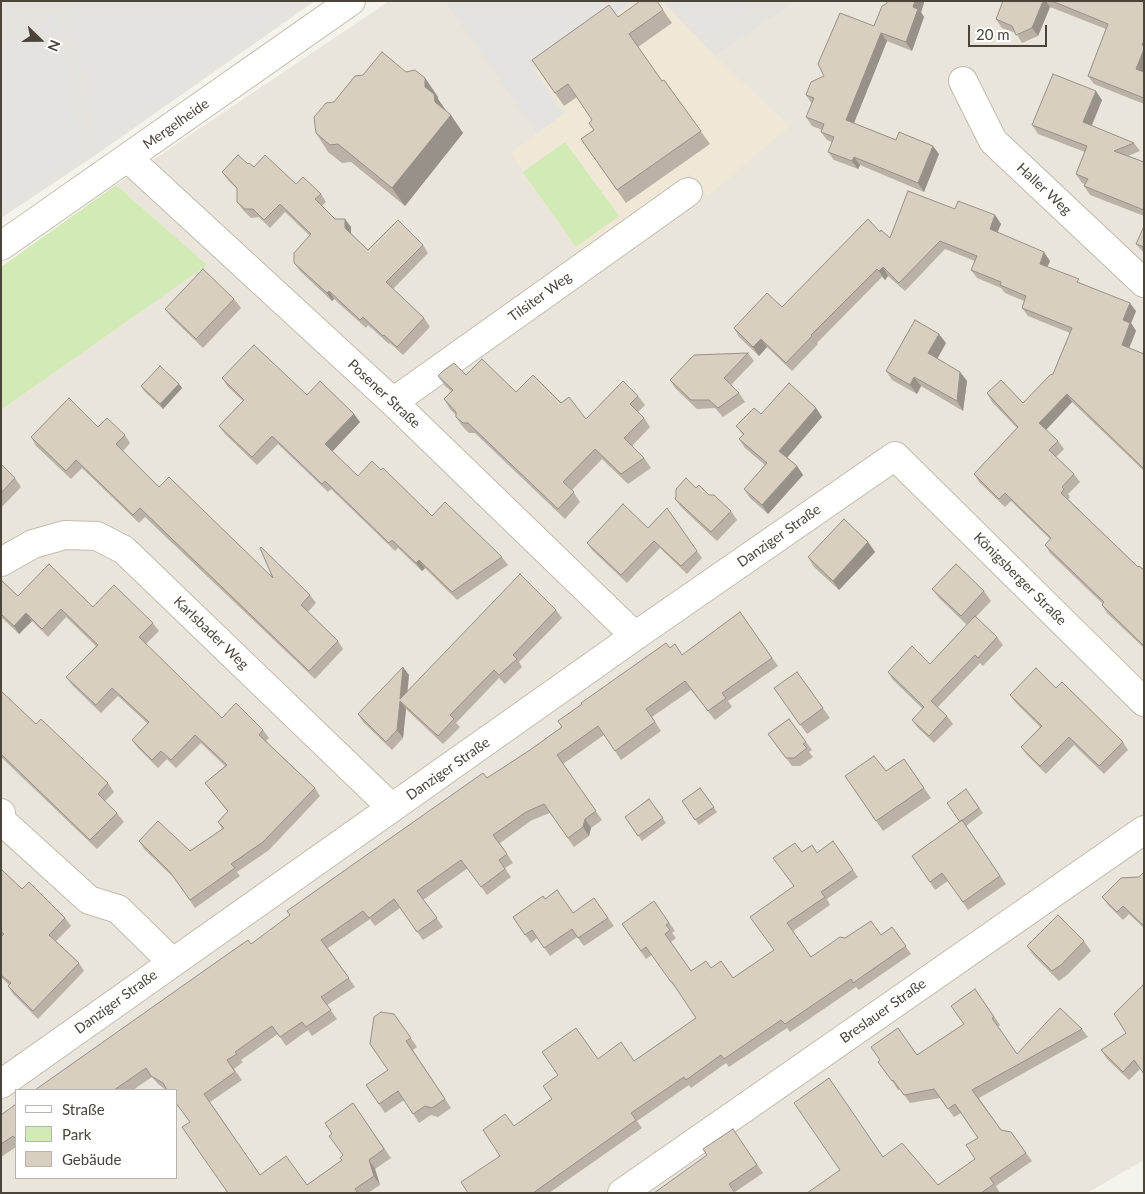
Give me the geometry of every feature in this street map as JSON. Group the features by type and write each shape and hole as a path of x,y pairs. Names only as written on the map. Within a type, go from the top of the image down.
{"street":[{"name":"Mergelheide","path":"1,246 350,1"},
{"name":"Haller Weg","path":"963,81 993,141 1144,283"},
{"name":"Posener Straße","path":"128,158 393,402 635,636"},
{"name":"Tilsiter Weg","path":"393,402 688,192"},
{"name":"Danziger Straße","path":"1,1084 635,636 896,456"},
{"name":"Königsberger Straße","path":"896,456 1144,702"},
{"name":"Karlsbader Weg","path":"1,562 32,544 65,535 96,536 124,550 392,808"},
{"path":"1,813 2,821 89,900 118,909 172,962"},
{"name":"Breslauer Straße","path":"622,1193 1144,830"}],"shaded area":[{"path":"1,1 315,1 87,161 1,218"},
{"path":"74,1 301,1 98,149 68,5"},
{"path":"389,1 661,1 715,56 799,1 1144,1 1144,1160 1087,1193 1,1193 1,410 206,265 116,185"},
{"path":"445,1 635,1 534,70 564,113 537,133"},
{"path":"635,1 661,1 715,56 790,126 708,196 690,174 579,251 510,153 564,113 534,70"},
{"path":"661,1 799,1 715,56"},
{"path":"665,1 761,1 705,39"},
{"path":"59,12 83,157 1,211 1,49"}],"green space":[{"path":"565,142 619,216 576,247 523,172"},
{"path":"116,185 207,265 1,410 1,267"}],"building":[{"path":"640,1 657,1 663,10 629,34 662,81 664,80 701,131 617,190 581,139 594,130 589,123 592,120 568,84 555,93 532,60 609,5 618,17"},
{"path":"888,1 915,1 913,7 918,9 906,42 881,33 846,120 896,140 899,132 933,146 918,183 854,157 852,161 828,152 834,137 821,132 824,124 806,117 814,98 806,95 811,82 824,76 818,64 840,13 874,26 882,6"},
{"path":"1003,1 1043,1 1032,28 1016,35 1012,26 996,19"},
{"path":"1052,1 1144,1 1144,40 1142,45 1144,49 1136,69 1144,72 1144,98 1088,76 1108,24"},
{"path":"382,52 406,72 415,70 425,78 425,87 434,94 435,102 451,115 392,188 338,144 330,145 316,133 314,117 326,103 334,102 355,76 363,75"},
{"path":"1053,74 1096,91 1083,122 1134,143 1114,151 1144,162 1144,210 1084,186 1088,179 1076,174 1087,146 1032,125"},
{"path":"238,155 254,167 265,155 296,184 303,177 321,194 315,199 335,219 345,219 345,228 368,250 398,220 423,245 386,282 424,318 397,347 363,317 360,320 329,291 327,293 294,263 294,253 311,234 280,204 264,220 253,209 245,209 237,202 237,188 222,172"},
{"path":"908,191 955,209 958,201 995,215 990,229 1044,252 1040,264 1079,279 1077,282 1130,303 1123,320 1130,323 1122,345 1144,354 1144,469 1067,394 1039,423 1058,441 1049,450 1074,474 1062,487 1064,489 1061,493 1138,567 1144,570 1144,646 1102,605 1104,602 1045,545 1051,538 1005,493 999,499 974,474 1018,427 987,393 1001,380 1023,403 1053,374 1072,328 1022,308 1026,296 1000,285 1001,282 971,270 977,256 940,241 899,283 883,267 879,271 877,269 811,335 786,363 761,339 753,347 734,328 767,293 782,307 868,219 880,232 881,230 890,238"},
{"path":"1144,226 1144,247 1136,244"},
{"path":"203,269 234,299 196,339 165,309"},
{"path":"915,320 939,334 928,353 960,372 957,401 914,377 910,385 886,371"},
{"path":"254,345 307,395 320,381 354,414 325,444 358,476 372,461 381,470 383,468 432,516 445,502 502,557 452,592 419,560 416,563 392,540 389,543 325,481 322,484 272,436 252,457 219,426 244,400 222,378"},
{"path":"748,353 724,378 739,393 718,408 709,400 691,400 670,380 694,355"},
{"path":"482,359 516,392 533,375 561,403 569,397 586,419 623,381 638,396 630,404 644,418 624,438 644,458 621,474 595,449 563,482 574,492 558,509 468,423 463,423 456,417 456,412 444,399 453,390 438,376 454,363 466,375"},
{"path":"160,366 179,384 160,404 141,386"},
{"path":"789,383 816,408 779,451 797,466 762,505 744,489 767,463 739,439 744,434 736,426 754,408 761,414"},
{"path":"69,398 98,427 107,418 125,435 116,444 159,487 169,477 273,578 261,547 310,595 301,605 338,641 309,671 140,508 133,515 76,460 66,471 31,437"},
{"path":"1,464 15,478 1,493"},
{"path":"686,478 696,488 699,485 709,495 714,495 731,511 711,532 675,499 676,489"},
{"path":"623,504 648,528 667,508 697,551 681,566 654,541 621,575 587,543"},
{"path":"844,519 868,542 833,581 808,557"},
{"path":"49,564 93,607 114,585 153,623 139,637 222,718 236,703 263,730 259,735 315,788 263,842 231,864 235,868 190,900 170,872 139,841 158,821 190,851 224,828 218,822 228,811 205,783 227,765 195,735 171,760 161,751 152,760 132,740 149,722 112,688 96,705 66,677 98,645 61,609 42,629 26,613 14,626 1,614 1,580 18,596"},
{"path":"956,564 984,591 961,616 932,589"},
{"path":"520,574 556,610 513,655 517,659 499,675 494,670 450,715 454,719 438,736 400,701 397,730 386,742 358,714 403,667 400,699"},
{"path":"740,612 772,658 722,693 726,698 708,711 685,681 646,709 655,722 615,751 598,726 557,755 596,811 585,819 583,827 568,838 544,804 526,812 493,835 507,854 499,860 505,869 481,887 461,860 417,891 437,918 417,932 394,899 369,918 363,911 321,940 349,978 321,997 331,1010 306,1027 302,1022 280,1037 272,1026 235,1052 237,1054 227,1060 235,1072 204,1094 260,1175 286,1156 307,1185 342,1160 340,1158 343,1155 329,1136 332,1134 325,1123 353,1103 384,1149 369,1160 374,1176 355,1189 358,1193 228,1193 182,1127 190,1122 178,1106 178,1089 166,1089 163,1083 151,1076 146,1068 115,1089 36,1089 248,940 251,944 290,915 287,911 483,773 487,778 530,750 562,727 558,721 666,643 670,648 675,644 682,655"},
{"path":"975,616 997,637 978,658 975,655 931,701 947,716 929,736 912,720 924,707 888,672 912,646 930,664"},
{"path":"1036,668 1056,688 1062,682 1123,742 1099,766 1069,737 1040,766 1021,747 1042,726 1010,695"},
{"path":"797,672 823,708 800,725 774,688"},
{"path":"1,691 36,724 41,719 108,783 98,794 117,813 90,840 1,754"},
{"path":"789,719 806,742 803,744 807,748 794,758 786,758 768,734"},
{"path":"874,756 886,771 904,759 924,788 876,821 845,776"},
{"path":"700,788 714,807 695,820 682,801"},
{"path":"966,789 979,808 960,822 947,803"},
{"path":"649,799 663,818 638,836 625,817"},
{"path":"962,820 1000,876 963,902 942,873 930,882 912,856"},
{"path":"833,841 853,870 821,892 825,897 787,923 811,957 840,937 845,938 871,921 881,935 892,927 906,946 853,983 851,979 785,1024 781,1020 724,1059 721,1055 686,1080 684,1077 631,1113 636,1120 533,1193 468,1193 461,1182 500,1156 483,1130 505,1114 514,1126 552,1099 543,1086 558,1075 542,1052 576,1028 598,1059 621,1042 634,1061 696,1018 646,947 641,951 622,924 654,901 669,923 666,925 670,930 665,934 691,971 706,961 711,968 721,961 733,978 774,950 750,917 794,886 773,858 795,843 802,852 812,845 817,853"},
{"path":"1,869 22,889 29,882 65,918 49,935 79,963 33,1011 8,986 11,983 1,975 1,937 4,934 1,932"},
{"path":"1144,872 1144,926 1123,906 1117,912 1102,897 1121,878 1139,877"},
{"path":"557,890 573,913 594,898 608,918 578,938 572,929 544,948 532,930 525,935 513,917 543,896 545,899"},
{"path":"1058,915 1084,941 1061,965 1052,971 1027,946"},
{"path":"1143,985 1144,1074 1134,1060 1123,1072 1101,1050 1126,1033 1114,1014"},
{"path":"975,989 1017,1054 1060,1008 1082,1029 972,1090 1001,1130 1011,1132 1026,1153 990,1178 994,1184 981,1193 807,1193 840,1170 794,1103 829,1078 883,1157 902,1143 938,1185 975,1159 966,1145 978,1138 955,1104 948,1109 934,1089 904,1095 878,1062 880,1060 871,1047 898,1028 917,1055 964,1024 951,1006"},
{"path":"381,1012 394,1014 411,1038 406,1041 445,1099 432,1108 425,1106 413,1114 398,1091 379,1104 366,1085 388,1070 370,1044 374,1017"},
{"path":"15,1105 15,1138 13,1136 1,1144 1,1115"},
{"path":"733,1129 757,1165 729,1184 735,1193 654,1193 707,1155 703,1149"}]}
